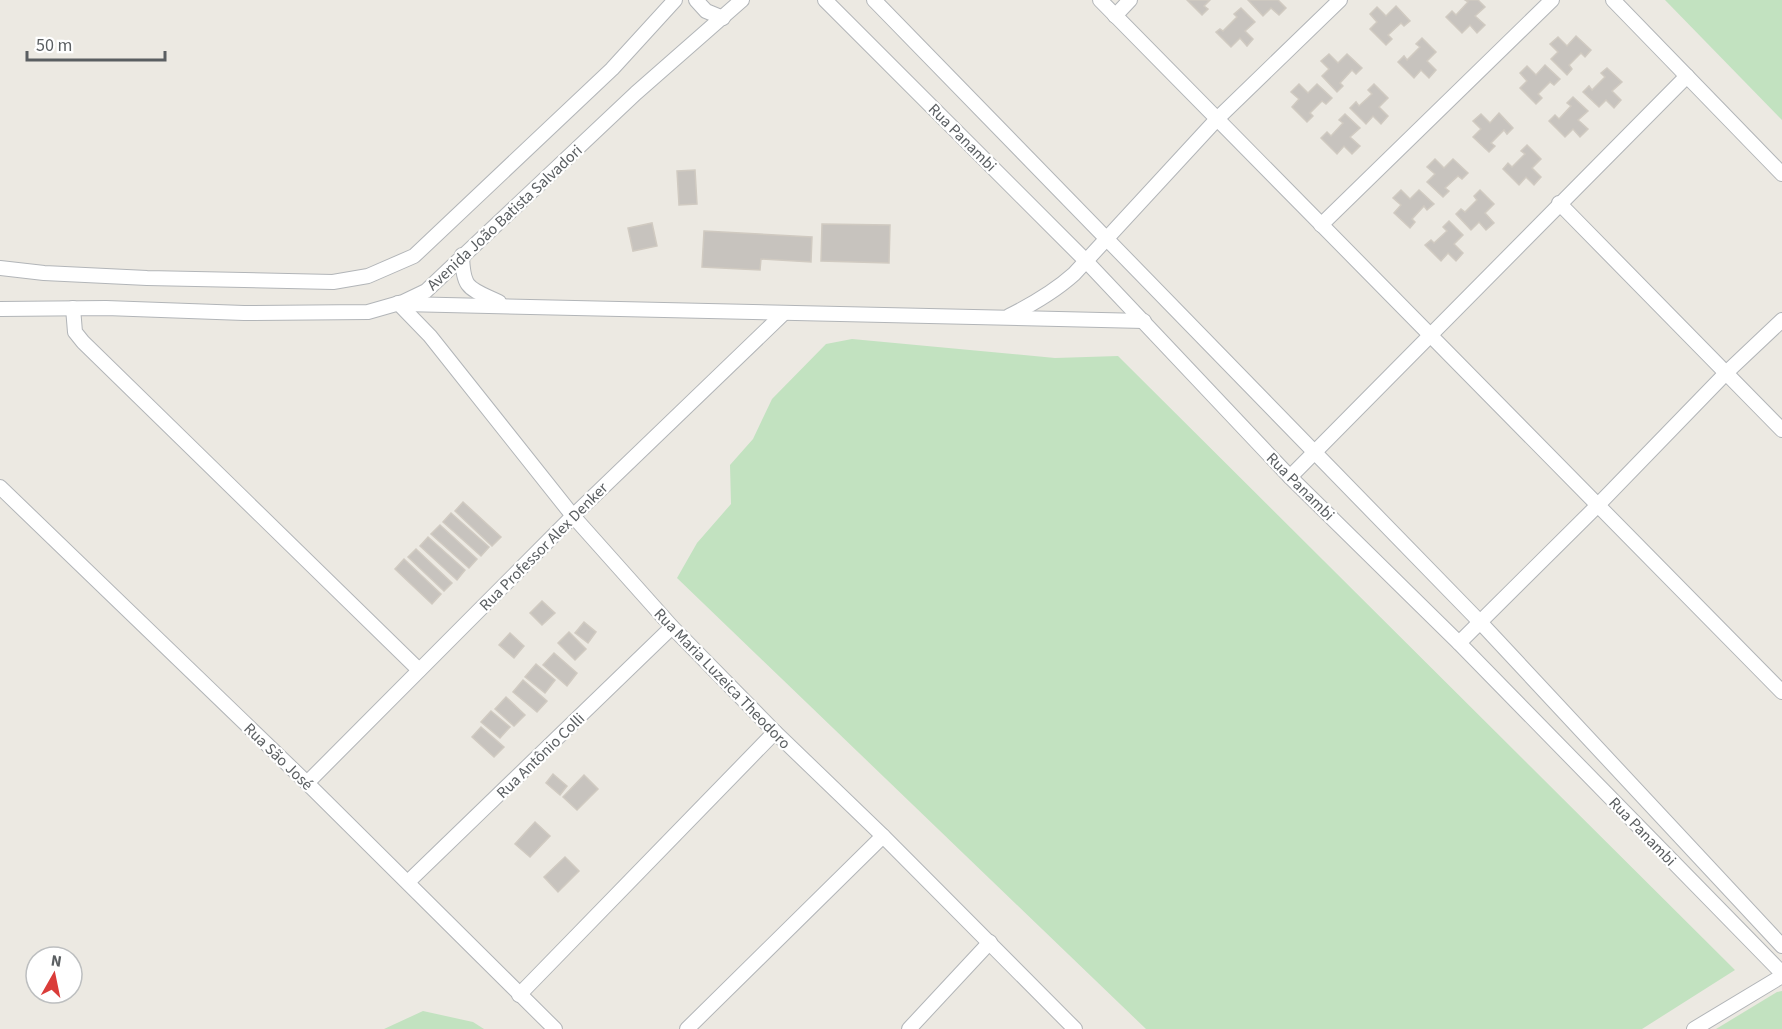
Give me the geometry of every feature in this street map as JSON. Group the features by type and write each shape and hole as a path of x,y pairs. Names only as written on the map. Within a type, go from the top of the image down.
{"street":[{"name":"Avenida João Batista Salvadori","path":"0,268 44,273 124,277 333,282 368,276 414,256 612,69 675,0"},
{"path":"696,0 706,11 723,18"},
{"name":"Avenida João Batista Salvadori","path":"0,309 73,308 244,313 368,312 398,303 426,291 636,93 742,0"},
{"name":"Rua Panambi","path":"825,0 1085,260 1290,477 1459,643 1781,970"},
{"name":"Rua Panambi","path":"874,0 1480,622 1782,946"},
{"path":"1100,0 1782,692"},
{"path":"1115,15 1130,0"},
{"path":"1005,317 1056,291 1074,274 1217,119 1340,0"},
{"path":"1322,225 1552,0"},
{"path":"1613,0 1782,174"},
{"path":"1290,477 1686,76"},
{"path":"1559,203 1782,430"},
{"path":"462,255 463,279 474,291 506,305"},
{"path":"398,303 1144,321"},
{"name":"Rua Maria Luzeica Theodoro","path":"398,303 430,336 573,516 672,627 774,732 990,942 1075,1029"},
{"path":"73,308 75,332 83,342 419,670"},
{"name":"Rua Professor Alex Denker","path":"307,783 573,516 783,314"},
{"path":"1459,643 1727,372 1782,320"},
{"name":"Rua São José","path":"0,487 307,783 555,1029"},
{"name":"Rua Antônio Colli","path":"408,882 672,627"},
{"path":"519,995 774,732"},
{"path":"687,1029 883,837"},
{"path":"909,1029 990,942"},
{"path":"1694,1029 1781,970"}],"green space":[{"path":"1665,0 1782,0 1782,120"},
{"path":"852,339 1055,358 1118,356 1735,970 1642,1029 1146,1029 677,578 697,543 731,504 730,465 753,439 772,399 826,344"},
{"path":"1782,991 1782,1029 1716,1029 1777,992"},
{"path":"423,1011 473,1022 484,1029 384,1029"}],"building":[{"path":"1187,0 1210,0 1204,6 1208,9 1202,15"},
{"path":"1248,0 1278,0 1286,8 1279,15 1271,8 1263,16"},
{"path":"1465,0 1478,0 1485,7 1475,16 1485,25 1477,33 1470,25 1462,33 1446,17 1452,11 1456,15 1468,2"},
{"path":"1396,6 1410,21 1404,26 1401,23 1388,35 1392,39 1386,45 1370,29 1377,22 1370,14 1377,7 1386,16"},
{"path":"1241,8 1255,22 1245,31 1253,39 1247,46 1240,38 1231,47 1216,32 1220,29 1223,31 1237,17 1234,14"},
{"path":"1576,36 1591,50 1585,57 1581,53 1569,65 1572,69 1567,75 1551,59 1558,52 1550,44 1558,37 1567,46"},
{"path":"1422,38 1436,52 1427,61 1436,70 1429,78 1421,70 1414,78 1398,62 1404,56 1407,60 1420,47 1416,44"},
{"path":"1329,54 1338,63 1347,54 1362,68 1356,74 1352,70 1340,83 1343,86 1337,92 1322,76 1329,69 1321,61"},
{"path":"1545,65 1560,79 1554,85 1550,82 1538,94 1542,98 1536,104 1520,88 1527,81 1520,73 1527,66 1536,75"},
{"path":"1607,68 1622,82 1612,91 1621,100 1614,108 1606,100 1599,107 1583,92 1589,86 1592,90 1605,77 1601,73"},
{"path":"1299,84 1308,93 1317,84 1332,98 1326,104 1322,101 1310,113 1313,116 1307,122 1292,107 1299,99 1291,92"},
{"path":"1374,84 1388,98 1379,107 1388,116 1381,124 1373,116 1366,124 1350,108 1356,102 1359,106 1372,94 1368,90"},
{"path":"1573,97 1588,111 1578,120 1588,129 1580,137 1573,129 1565,137 1549,121 1555,115 1559,119 1571,106 1567,103"},
{"path":"1499,113 1513,128 1507,134 1504,130 1491,143 1495,146 1489,152 1473,137 1481,129 1473,121 1481,114 1490,123"},
{"path":"1345,114 1360,128 1350,137 1360,146 1352,154 1344,146 1337,154 1321,138 1327,132 1331,136 1343,123 1339,120"},
{"path":"1527,145 1541,159 1532,168 1541,177 1534,185 1526,177 1519,185 1503,169 1508,163 1512,167 1525,154 1521,151"},
{"path":"1435,159 1444,168 1453,159 1468,173 1462,179 1458,176 1445,188 1449,191 1443,197 1427,182 1435,174 1427,167"},
{"path":"695,170 697,204 679,205 677,171"},
{"path":"1401,190 1410,199 1419,190 1434,204 1427,210 1424,206 1412,219 1415,222 1410,228 1394,213 1401,205 1393,198"},
{"path":"1480,190 1494,204 1485,213 1494,223 1486,230 1479,222 1471,230 1456,214 1461,209 1465,212 1477,200 1474,196"},
{"path":"1449,221 1463,235 1454,244 1463,253 1456,261 1448,253 1441,261 1425,245 1431,240 1434,243 1447,231 1443,227"},
{"path":"652,223 657,246 633,251 628,228"},
{"path":"822,224 890,225 889,263 821,261"},
{"path":"704,231 812,237 811,262 761,259 760,270 702,267"},
{"path":"463,502 501,537 492,546 455,511"},
{"path":"451,513 489,547 481,556 443,522"},
{"path":"440,525 477,559 469,568 431,534"},
{"path":"428,537 465,570 457,580 420,546"},
{"path":"416,549 452,583 444,591 408,557"},
{"path":"404,559 441,594 432,604 395,569"},
{"path":"542,601 555,613 542,625 530,613"},
{"path":"584,622 596,632 588,643 575,633"},
{"path":"569,632 586,649 575,660 558,643"},
{"path":"510,633 524,646 514,658 499,645"},
{"path":"554,653 577,673 567,686 543,665"},
{"path":"536,664 555,680 545,693 525,677"},
{"path":"523,680 547,701 537,712 513,692"},
{"path":"506,697 525,715 514,726 495,709"},
{"path":"491,711 510,727 500,738 481,722"},
{"path":"481,727 504,747 494,757 472,737"},
{"path":"553,774 567,786 560,795 546,783"},
{"path":"584,775 598,789 577,810 563,797"},
{"path":"535,822 550,836 530,857 515,844"},
{"path":"565,857 579,871 558,892 544,877"}]}
